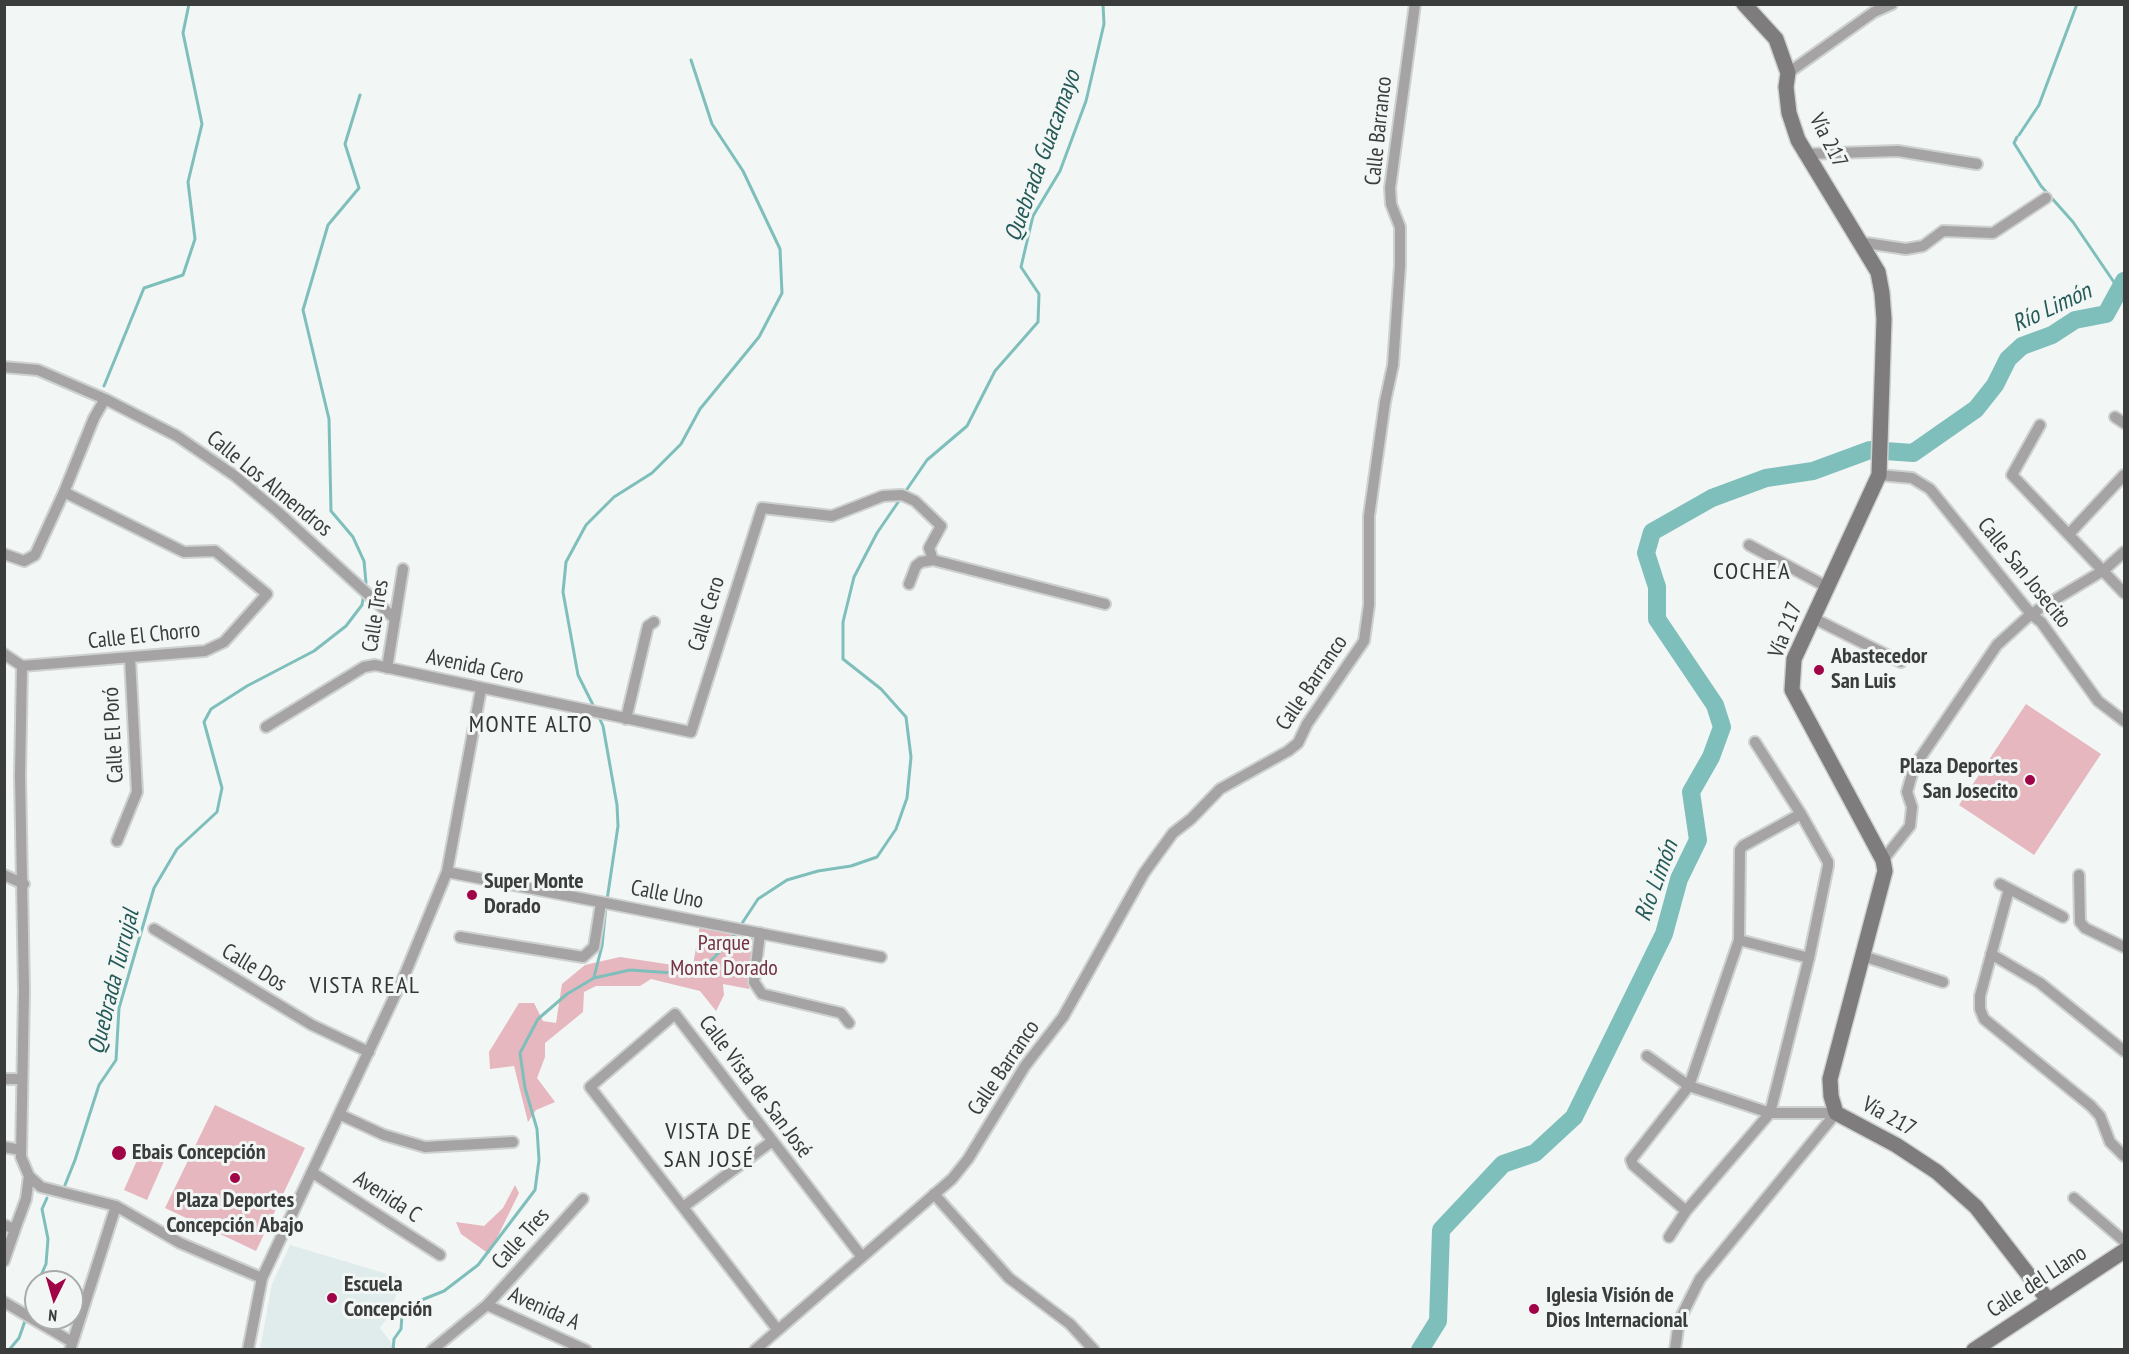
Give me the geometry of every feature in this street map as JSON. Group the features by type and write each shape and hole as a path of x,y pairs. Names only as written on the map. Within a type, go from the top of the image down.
{"main road":[{"name":"Vía 217","path":"1744,4 1776,39 1788,74 1786,87 1789,113 1804,154 1878,272 1882,293 1884,319 1878,475 1829,588 1794,659 1792,690 1883,860 1886,871 1830,1079 1836,1113 1896,1145 1937,1172 1976,1207 2048,1300"},
{"name":"Calle del Llano","path":"1974,1350 2124,1251"}],"street":[{"name":"Calle Barranco","path":"755,1350 952,1179 968,1159 1025,1066 1064,1017 1144,873 1173,833 1191,819 1220,789 1288,751 1298,743 1306,724 1364,641 1369,605 1367,572 1370,516 1385,402 1393,365 1400,278 1400,227 1392,204 1390,188 1415,4"},
{"path":"1788,74 1874,12 1892,4"},
{"path":"1804,154 1898,151 1977,164"},
{"path":"1859,242 1906,249 1923,246 1943,231 1993,233 2046,198"},
{"name":"Calle Los Almendros","path":"4,367 39,370 105,399 177,436 235,476 278,512 395,619"},
{"path":"4,554 24,561 30,560 64,492 94,418 105,399"},
{"path":"2040,425 2012,475 2124,593"},
{"name":"Calle San Josecito","path":"1878,475 1912,478 1930,489 2031,614 2041,622 2098,701 2124,721"},
{"path":"2069,534 2124,475"},
{"name":"Calle El Chorro","path":"22,666 130,658 214,648 224,642 267,594 214,551 184,552 64,492"},
{"name":"Calle Cero","path":"691,732 762,508 832,516 883,496 902,495 915,501 941,526 929,548 933,560"},
{"path":"1749,545 1829,588"},
{"path":"1883,860 1910,826 1912,807 1907,792 1914,767 1997,645 2031,614 2104,570 2124,552"},
{"path":"909,584 916,566 921,562 933,560 1105,604"},
{"name":"Calle Tres","path":"387,668 404,569"},
{"path":"1813,618 1901,662"},
{"path":"626,719 648,626 654,621"},
{"path":"4,654 22,666 20,775 24,884 21,1150 29,1176 26,1200 10,1227 4,1261"},
{"name":"Calle El Poró","path":"117,842 137,792 130,658"},
{"name":"Avenida Cero","path":"266,727 364,667 375,665 691,732"},
{"path":"248,1350 262,1278 341,1116 405,974 447,872 481,689"},
{"path":"1669,1237 1686,1211 1770,1113 1809,958 1828,862 1801,814 1755,742"},
{"path":"1686,1211 1633,1165 1631,1160 1689,1086 1739,940 1740,850 1801,814"},
{"name":"Calle Uno","path":"447,872 881,957"},
{"path":"4,875 24,884"},
{"path":"2079,875 2080,922 2085,928 2124,946"},
{"path":"2063,917 2005,887 1980,996 1980,1009 1984,1019 2091,1106 2100,1116 2110,1142 2124,1156"},
{"path":"460,937 583,957 594,947 601,903"},
{"name":"Calle Dos","path":"154,929 312,1025 369,1052"},
{"path":"760,933 754,982 762,994 841,1013 849,1023"},
{"path":"1739,940 1809,958"},
{"path":"1991,954 2040,982 2124,1050"},
{"path":"1863,956 1943,982"},
{"name":"Calle Vista de San José","path":"777,1329 591,1086 675,1014 771,1142 862,1257"},
{"path":"1647,1056 1689,1086 1770,1113 1836,1113"},
{"path":"4,1079 22,1079"},
{"path":"1675,1350 1679,1321 1700,1279 1836,1113"},
{"path":"341,1116 384,1135 425,1147 513,1142"},
{"path":"683,1207 771,1142"},
{"path":"4,1147 21,1150"},
{"name":"Avenida C","path":"313,1173 440,1255"},
{"path":"29,1176 41,1187 116,1206 180,1243 262,1278"},
{"path":"934,1194 1009,1278 1070,1324 1095,1350"},
{"path":"2073,1198 2124,1241"},
{"name":"Calle Tres","path":"432,1350 487,1305 583,1199"},
{"path":"4,1302 71,1346 116,1206"},
{"name":"Avenida A","path":"487,1305 585,1350"}],"shaded area":[{"name":"Escuela Concepción","path":"290,1245 401,1278 391,1312 380,1328 396,1349 260,1349 272,1284"}],"green space":[{"name":"Plaza Deportes San Josecito","path":"2026,704 2101,754 2034,855 1959,805"},
{"name":"Parque Monte Dorado","path":"700,925 754,937 756,942 749,989 723,984 724,995 716,1011 700,991 651,979 640,986 596,986 584,992 583,1012 545,1043 545,1057 537,1078 555,1102 536,1110 528,1122 514,1066 490,1069 489,1052 519,1003 534,1003 543,1021 556,1023 562,984 585,965 620,957 686,967 693,965"},
{"name":"Plaza Deportes Concepción Abajo","path":"215,1105 305,1148 256,1251 165,1208"},
{"path":"142,1149 165,1159 147,1200 124,1190"},
{"path":"515,1185 519,1193 489,1254 461,1234 456,1222 484,1226 503,1208"}],"waterway":[{"path":"104,386 144,288 183,275 195,239 188,182 202,124 183,33 189,4"},
{"name":"Quebrada Guacamayo","path":"393,1350 394,1339 401,1329 402,1315 409,1305 444,1291 478,1265 535,1190 539,1160 537,1129 525,1088 520,1053 538,1019 567,994 594,978 630,970 673,973 704,968 731,940 758,899 787,880 818,871 851,866 877,857 896,829 907,798 911,757 906,717 881,689 843,659 843,622 854,577 877,533 927,460 967,426 995,371 1038,322 1039,294 1021,267 1033,216 1060,171 1086,101 1104,24 1103,4"},
{"path":"2019,135 2039,105 2077,4"},
{"path":"595,709 578,675 563,592 566,562 586,525 614,497 652,473 681,444 700,409 759,337 782,293 780,249 743,171 712,124 691,60"},
{"name":"Quebrada Turrujal","path":"360,95 345,144 359,188 328,225 303,310 329,419 331,511 353,537 364,561 366,583"},
{"path":"2017,137 2014,143 2041,186 2073,222 2120,291"},
{"name":"Río Limón","path":"1885,451 1913,453 1976,409 1995,385 2008,359 2022,346 2052,335 2075,320 2106,314 2124,281"},
{"name":"Río Limón","path":"1420,1350 1438,1321 1441,1230 1503,1164 1535,1153 1574,1117 1664,934 1679,879 1698,840 1691,792 1711,757 1722,727 1715,705 1657,619 1657,587 1646,553 1652,532 1712,498 1766,478 1813,471 1870,450"},
{"name":"Quebrada Turrujal","path":"65,1185 99,1085 116,1060 119,1008 154,888 177,849 217,812 222,788 204,722 211,709 247,686 314,651 346,626 362,605 363,599"},
{"path":"598,715 603,726 617,805 618,826 607,900"},
{"path":"594,977 602,946 606,906"},
{"name":"Quebrada Turrujal","path":"43,1270 48,1239 42,1209 47,1198"},
{"name":"Quebrada Turrujal","path":"9,1350 19,1338 24,1324"}],"place":[{"name":"Abastecedor San Luis","path":"1819,670"},
{"name":"Plaza Deportes San Josecito","path":"2030,780"},
{"name":"Super Monte Dorado","path":"472,895"},
{"name":"Ebais Concepción","path":"119,1153"},
{"name":"Plaza Deportes Concepción Abajo","path":"235,1178"},
{"name":"Escuela Concepción","path":"332,1298"},
{"name":"Iglesia Visión de Dios Internacional","path":"1534,1309"}],"district":[{"name":"COCHEA","path":"1752,572"},
{"name":"MONTE ALTO","path":"531,725"},
{"name":"VISTA REAL","path":"365,986"},
{"name":"VISTA DE SAN JOSÉ","path":"709,1146"}]}
